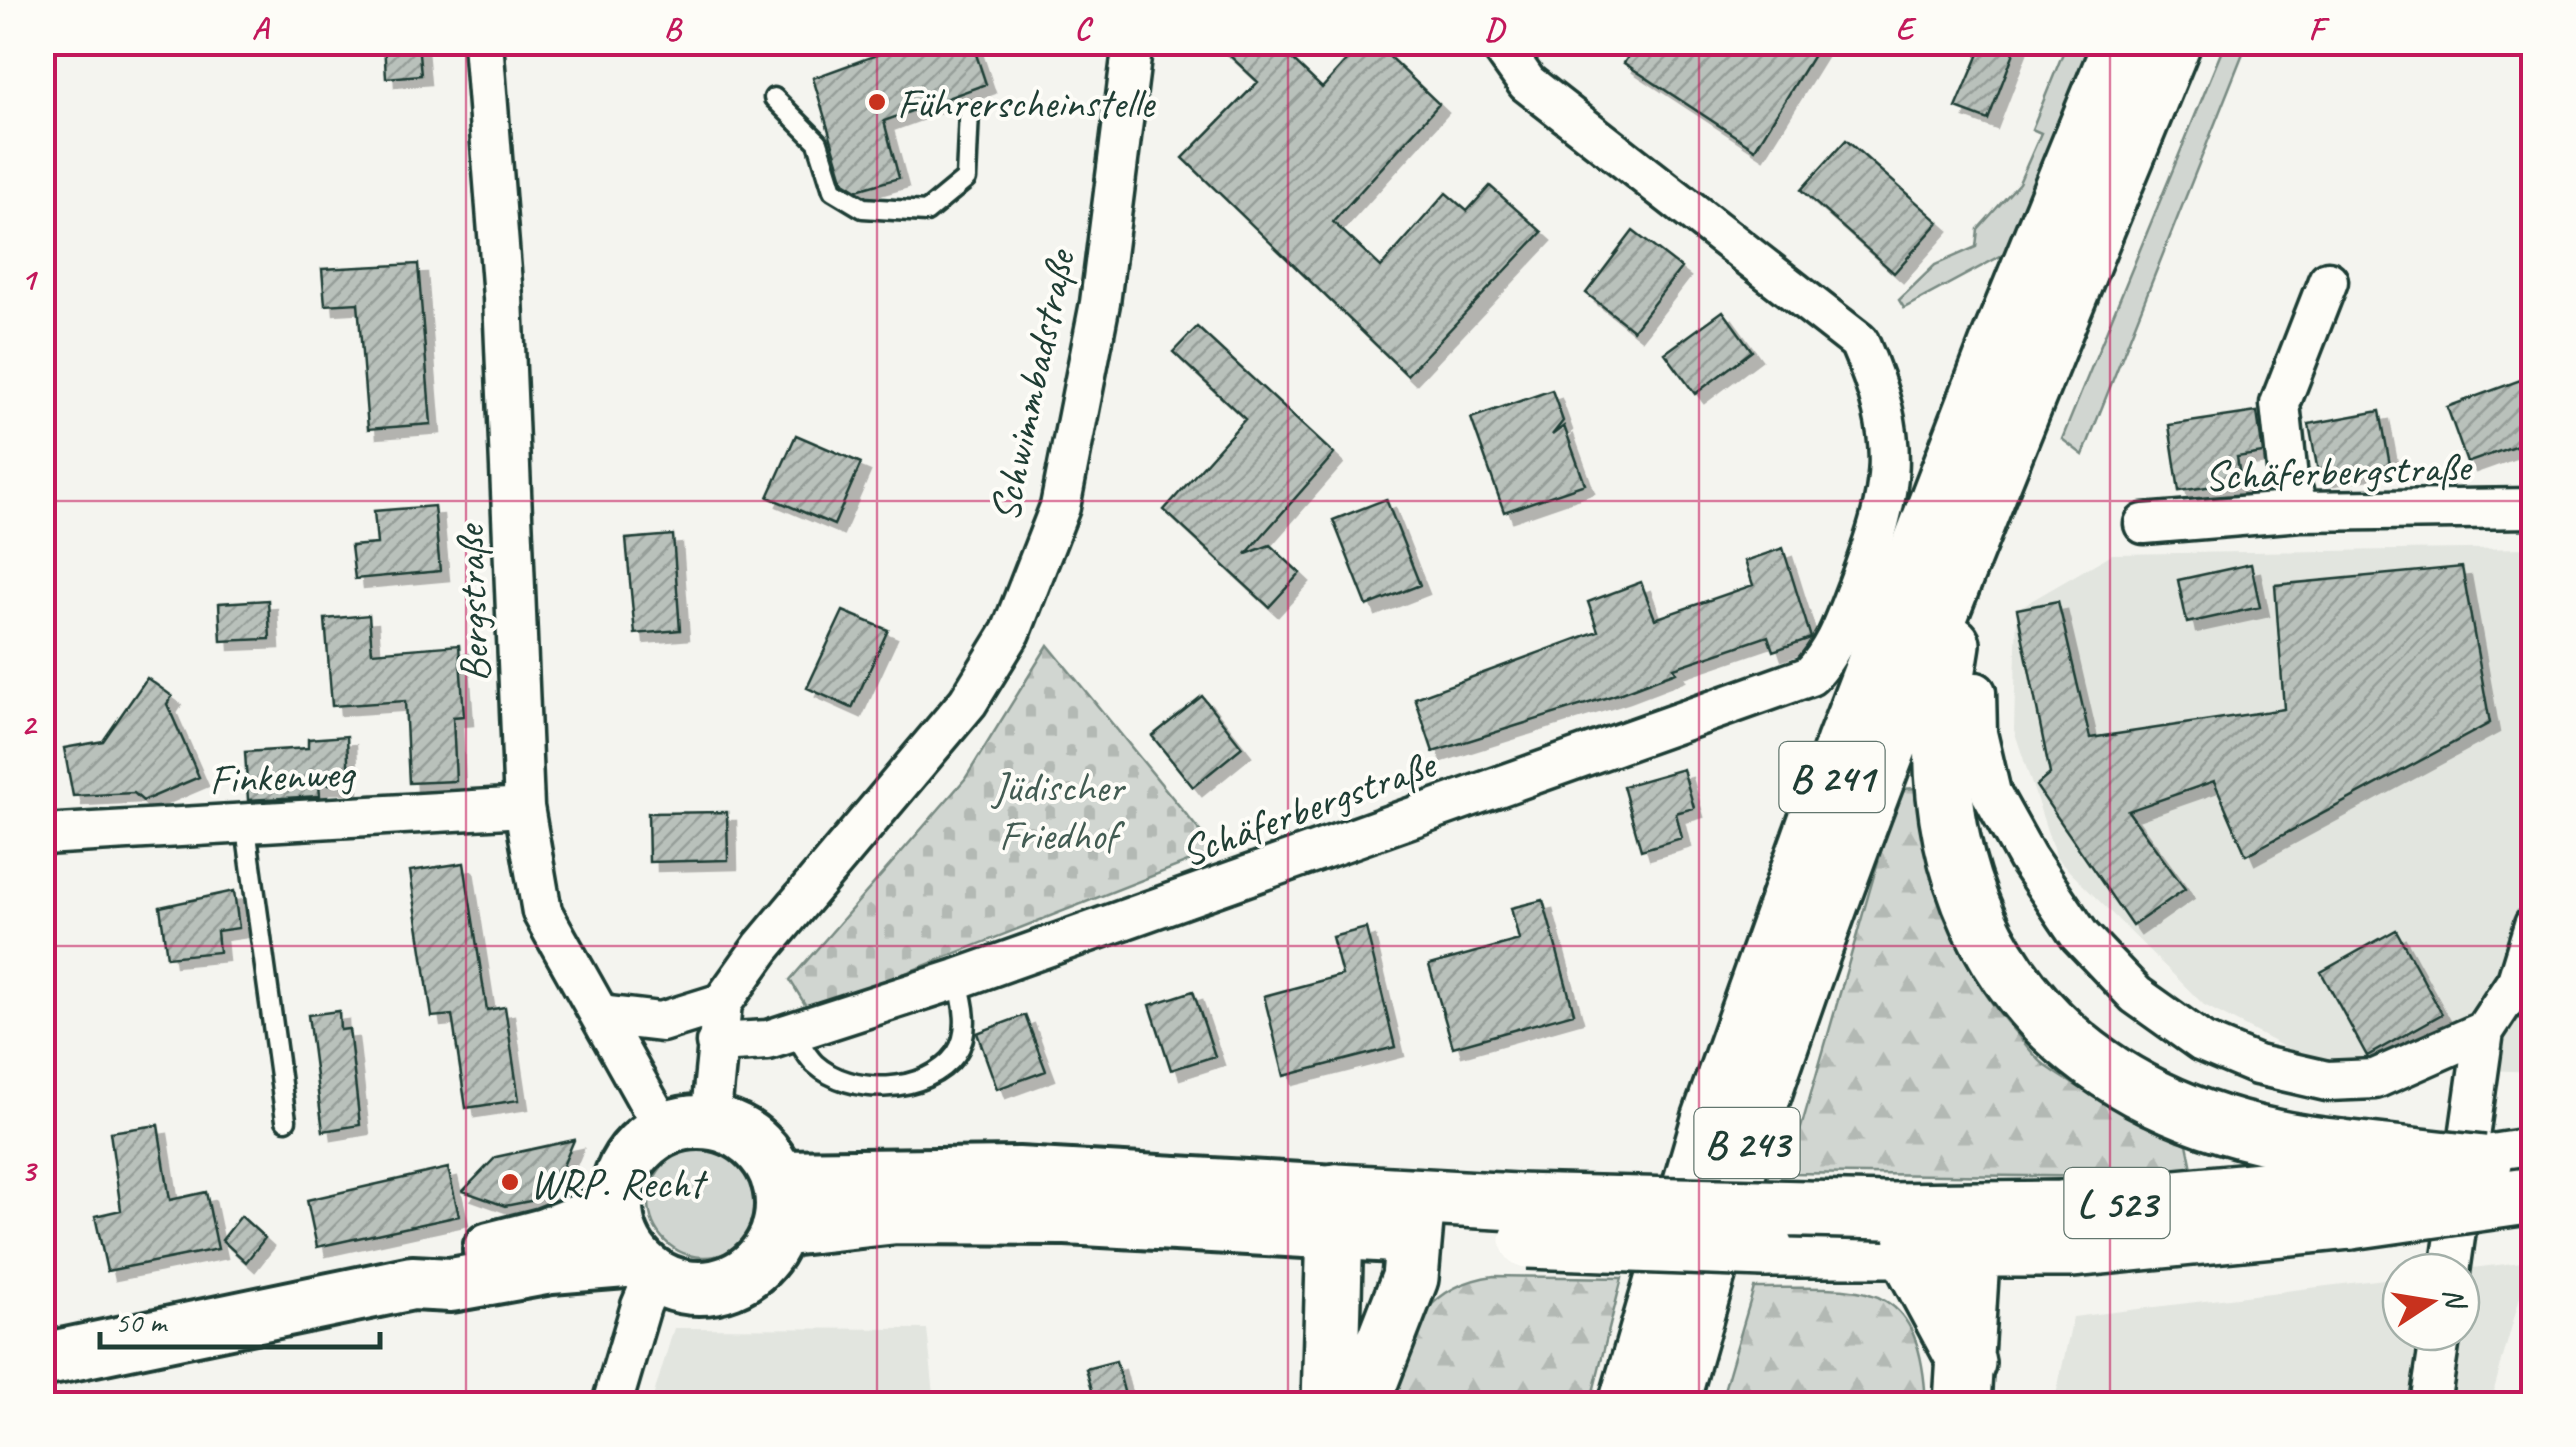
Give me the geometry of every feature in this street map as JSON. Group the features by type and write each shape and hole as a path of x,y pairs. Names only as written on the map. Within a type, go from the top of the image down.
{"main road":[{"name":"B 241","path":"1627,1404 1710,1120 1844,744 1979,456 2017,361 2122,42"},
{"name":"B 241","path":"2017,361 2173,42"},
{"name":"B 241","path":"1979,456 1972,533 1942,699 1944,802 1954,856 1989,943 2016,987 2077,1050 2122,1083 2346,1184 2534,1195"},
{"name":"B 243","path":"1670,1404 1748,1138 1837,885 1972,533"},
{"path":"42,1360 412,1283 451,1285 551,1267 646,1268 696,1288 717,1286 755,1267 778,1230 782,1194 777,1176 751,1140 687,1126 644,1143 629,1161 619,1183 616,1207 622,1236 646,1268"},
{"name":"B 241","path":"1974,1231 2073,1249 2346,1184 2508,1160"},
{"path":"777,1176 1018,1174 1415,1218 1890,1238 1974,1231 1964,1384"},
{"path":"412,1283 447,1260 545,1234 616,1207"},
{"path":"778,1230 897,1217 1334,1212"},
{"path":"1330,1404 1334,1212"},
{"path":"1362,1404 1410,1278 1415,1218"},
{"path":"1890,1238 1964,1384"}],"street":[{"name":"Bergstraße","path":"483,42 504,314 524,807 542,912 601,1014 687,1126"},
{"name":"Schwimmbadstraße","path":"687,1126 716,1043 722,1003 762,947 968,702 1011,632 1060,506 1100,303 1133,42"},
{"name":"Schäferbergstraße","path":"716,1043 768,1040 957,979 1810,676 1837,641 1886,507 1888,428 1858,342 1527,83 1498,42"},
{"path":"2300,511 2288,478 2280,404 2328,281"},
{"name":"Schäferbergstraße","path":"2144,524 2300,511 2534,508"},
{"path":"1976,692 1976,733 1991,793 2027,858 2080,936 2125,983 2202,1042 2256,1065 2327,1081 2374,1079 2484,1031"},
{"name":"Finkenweg","path":"42,835 524,807"},
{"path":"2453,1252 2484,1031 2517,982 2534,926"},
{"path":"601,1014 661,1022 722,1003"},
{"path":"612,1404 640,1306 646,1268"},
{"path":"2430,1404 2438,1352"}],"lane":[{"path":"774,98 818,142 833,190 862,208 926,212 966,179 969,111"},
{"path":"245,821 286,1120"},
{"path":"794,1032 814,1063 839,1080 868,1086 900,1084 924,1076 956,1054 963,1038 965,1007 957,979"}],"shaded area":[{"path":"2533,548 2533,1072 2313,1062 2204,1005 2056,858 2014,730 2017,609 2112,554"},
{"path":"2530,1261 2490,1404 2054,1404 2073,1317 2381,1279 2381,1352 2481,1352 2481,1267"},
{"path":"674,1328 927,1329 935,1404 651,1404"}],"green space":[{"path":"2067,43 2091,43 2006,253 1904,308 1899,300 1935,265 1976,247 1978,229 2019,183 2041,133 2032,129"},
{"path":"2225,43 2247,43 2083,455 2062,439"},
{"name":"Jüdischer Friedhof","path":"1048,645 1216,851 809,1011 790,980 965,779"},
{"path":"1918,788 1935,887 1959,948 1994,1005 2046,1066 2097,1098 2187,1144 2194,1178 1788,1173 1899,789"},
{"path":"704,1147 725,1151 743,1163 755,1181 759,1202 755,1223 743,1241 725,1253 704,1257 683,1253 665,1241 653,1223 649,1202 653,1181 665,1163 683,1151"},
{"path":"1494,1276 1622,1278 1590,1404 1379,1404 1407,1339 1431,1305 1468,1282"},
{"path":"1754,1288 1854,1290 1878,1297 1897,1310 1912,1331 1921,1362 1926,1404 1720,1404"}],"building":[{"path":"384,42 418,42 421,75 386,78"},
{"name":"Führerscheinstelle","path":"912,42 972,42 986,84 884,121 899,178 857,190 844,182 813,78"},
{"path":"1215,42 1274,42 1322,88 1363,42 1374,42 1439,104 1333,222 1381,267 1446,193 1467,211 1490,186 1542,232 1407,375 1183,158 1258,82"},
{"path":"1637,42 1821,42 1755,149 1624,63"},
{"path":"1984,42 2018,42 1988,120 1956,108"},
{"path":"1846,140 1939,222 1894,273 1801,190"},
{"path":"1633,231 1681,268 1633,330 1586,293"},
{"path":"418,264 431,424 368,429 358,303 325,305 322,269"},
{"path":"1723,311 1752,351 1695,394 1665,353"},
{"path":"1197,327 1334,454 1246,554 1270,545 1300,573 1269,607 1164,510 1245,419 1173,352"},
{"path":"2534,375 2534,439 2467,463 2447,407"},
{"path":"1552,390 1563,421 1552,435 1564,426 1585,484 1504,512 1471,418"},
{"path":"2380,411 2390,465 2319,477 2309,424"},
{"path":"2257,412 2263,453 2237,457 2241,482 2179,491 2169,425"},
{"path":"796,435 861,463 834,525 768,497"},
{"path":"1386,499 1420,585 1367,606 1333,520"},
{"path":"434,506 440,571 355,579 351,546 377,544 374,511"},
{"path":"673,535 680,630 635,634 626,539"},
{"path":"1783,548 1811,638 1773,651 1768,636 1674,668 1676,672 1621,693 1433,752 1415,698 1598,631 1588,602 1641,582 1655,619 1753,585 1745,561"},
{"path":"2251,564 2260,607 2187,623 2178,580"},
{"path":"2462,567 2490,723 2246,855 2214,781 2128,811 2185,889 2132,926 2036,786 2050,774 2017,609 2058,601 2090,738 2284,709 2275,585"},
{"path":"268,600 270,639 221,641 219,603"},
{"path":"843,611 888,630 852,708 807,688"},
{"path":"369,615 372,652 459,645 464,716 453,717 456,781 409,783 405,701 332,706 325,619"},
{"path":"147,678 172,696 167,704 199,777 143,801 134,793 73,796 64,748 103,741"},
{"path":"1202,696 1242,747 1193,787 1152,736"},
{"path":"347,736 349,784 319,784 320,796 248,800 245,752 308,748 308,739"},
{"path":"1683,769 1694,808 1676,813 1682,838 1641,850 1623,786"},
{"path":"727,812 728,860 649,862 648,813"},
{"path":"464,863 487,1010 505,1007 519,1100 466,1108 452,1015 432,1017 410,871"},
{"path":"234,891 239,928 217,931 219,952 167,957 160,907"},
{"path":"1543,900 1574,1013 1453,1047 1429,965 1519,940 1511,908"},
{"path":"1366,928 1395,1047 1284,1076 1264,996 1342,975 1332,937"},
{"path":"2396,930 2442,1014 2367,1056 2321,972"},
{"path":"1193,991 1215,1056 1171,1070 1150,1005"},
{"path":"339,1011 340,1030 349,1029 360,1125 323,1131 308,1015"},
{"path":"1025,1015 1046,1071 997,1089 977,1033"},
{"path":"158,1125 170,1200 206,1192 218,1249 107,1271 95,1216 121,1210 110,1132"},
{"path":"574,1140 560,1173 535,1200 505,1206 463,1191 496,1157"},
{"path":"448,1168 459,1216 317,1247 307,1200"},
{"path":"241,1216 265,1238 246,1262 222,1240"},
{"path":"1116,1361 1126,1399 1096,1404 1086,1369"}],"railway":[{"path":"2524,1404 2534,1368"}],"place":[{"name":"Führerscheinstelle","path":"877,102"},
{"name":"WRP. Recht","path":"510,1182"}]}
